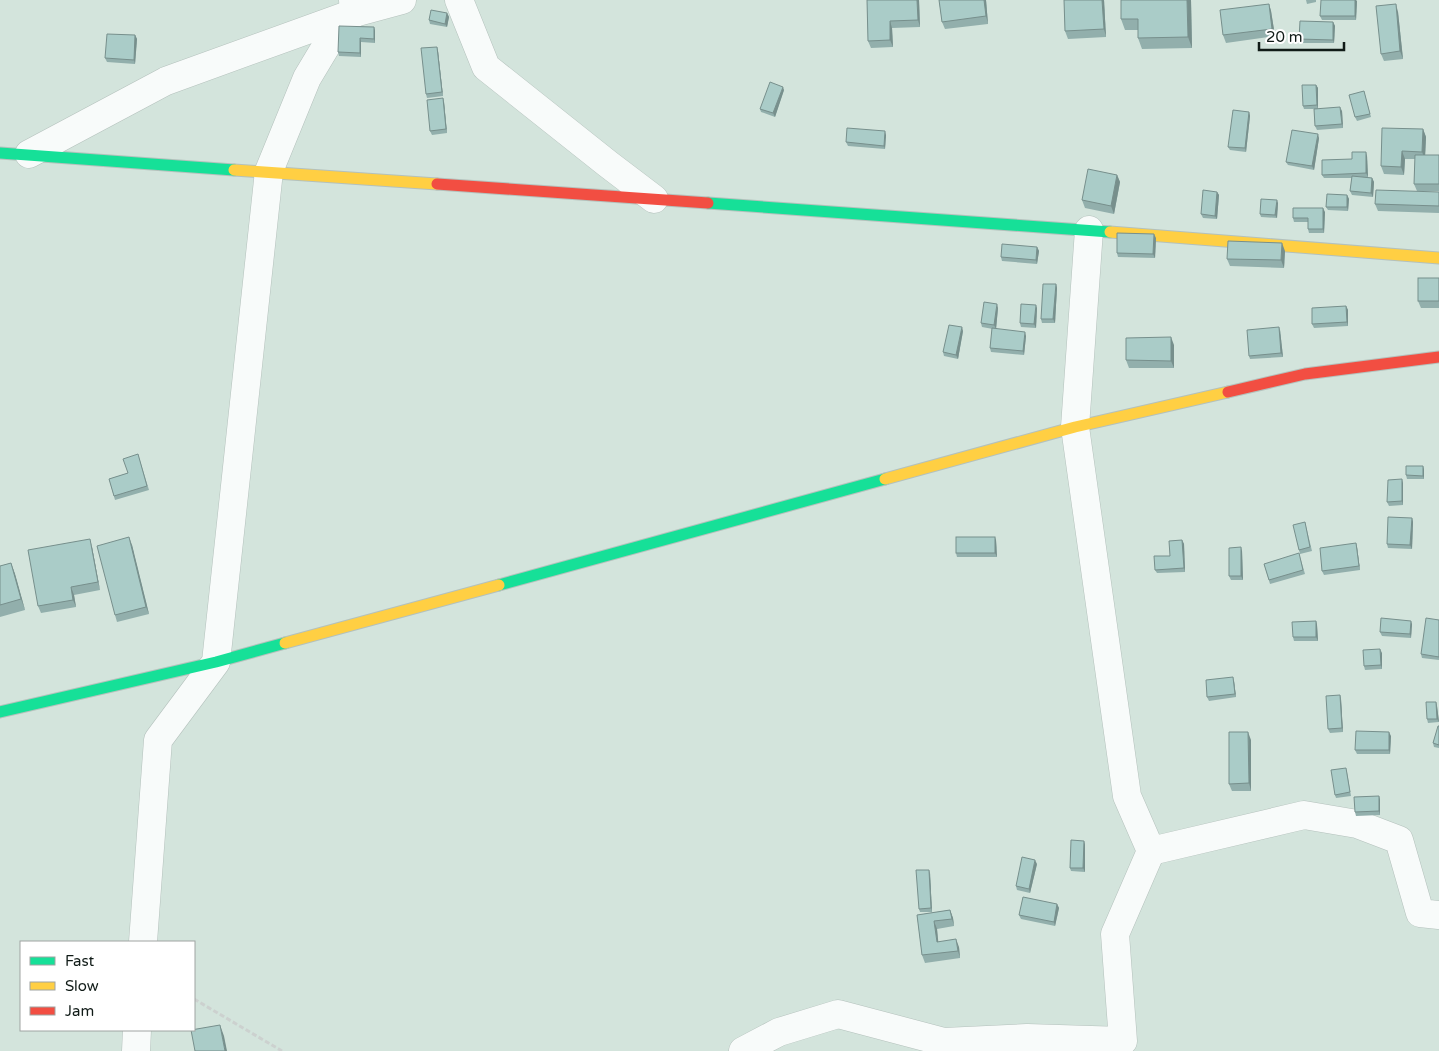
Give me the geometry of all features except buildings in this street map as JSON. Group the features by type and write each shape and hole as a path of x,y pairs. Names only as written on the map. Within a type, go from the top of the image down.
{"main road":[{"path":"0,152 1089,230 1439,258"},
{"path":"0,712 216,662 1074,427 1305,374 1439,357"}],"street":[{"path":"29,154 166,81 354,6 402,0"},
{"path":"459,0 486,67 654,198"},
{"path":"144,941 158,740 216,662 269,170 307,78 337,28 354,6"},
{"path":"743,1051 779,1032 838,1014 944,1042 1027,1038 1123,1041 1115,934 1151,851 1127,796 1074,427 1089,230"},
{"path":"1151,851 1304,815 1357,824 1399,840 1420,913 1439,915"},
{"path":"136,1051 137,1031"}],"path":[{"path":"195,1000 282,1051"}],"traffic: fast":[{"path":"0,153 234,170"},
{"path":"708,203 1110,232"},
{"path":"499,585 885,479"},
{"path":"0,712 216,662 285,643"}],"traffic: slow":[{"path":"234,170 437,184"},
{"path":"1110,232 1439,258"},
{"path":"885,479 1075,427 1228,392"},
{"path":"285,643 499,585"}],"traffic: jam":[{"path":"437,184 708,203"},
{"path":"1228,392 1305,374 1439,357"}]}
